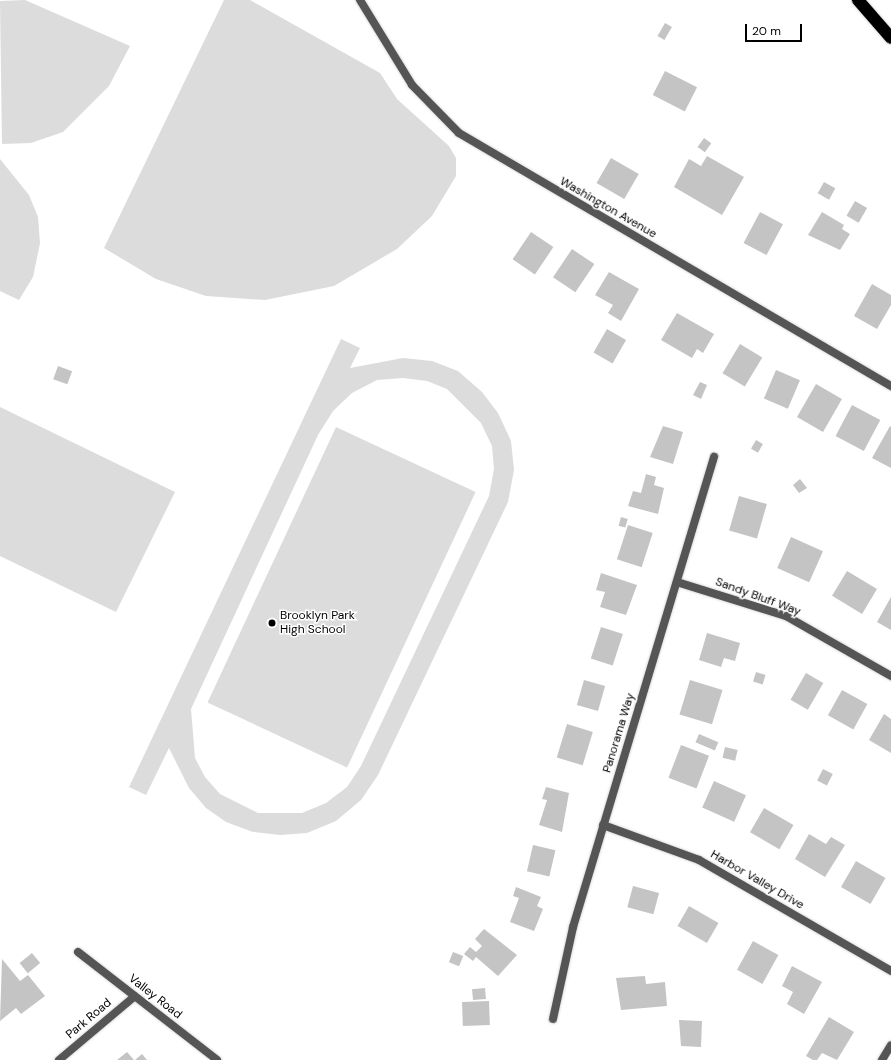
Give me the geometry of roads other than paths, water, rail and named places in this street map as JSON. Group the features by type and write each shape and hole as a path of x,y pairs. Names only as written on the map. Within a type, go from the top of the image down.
{"highway":[{"path":"858,0 891,38"}],"street":[{"name":"Washington Avenue","path":"360,0 412,86 459,133 891,386"},
{"name":"Panorama Way","path":"553,1019 573,927 714,457"},
{"name":"Sandy Bluff Way","path":"677,582 786,616 891,676"},
{"name":"Harbor Valley Drive","path":"603,825 699,860 891,971"},
{"name":"Valley Road","path":"78,952 217,1060"},
{"name":"Park Road","path":"58,1060 135,996"},
{"path":"882,1060 891,1045"}],"place":[{"name":"Brooklyn Park High School","path":"272,623"}]}
